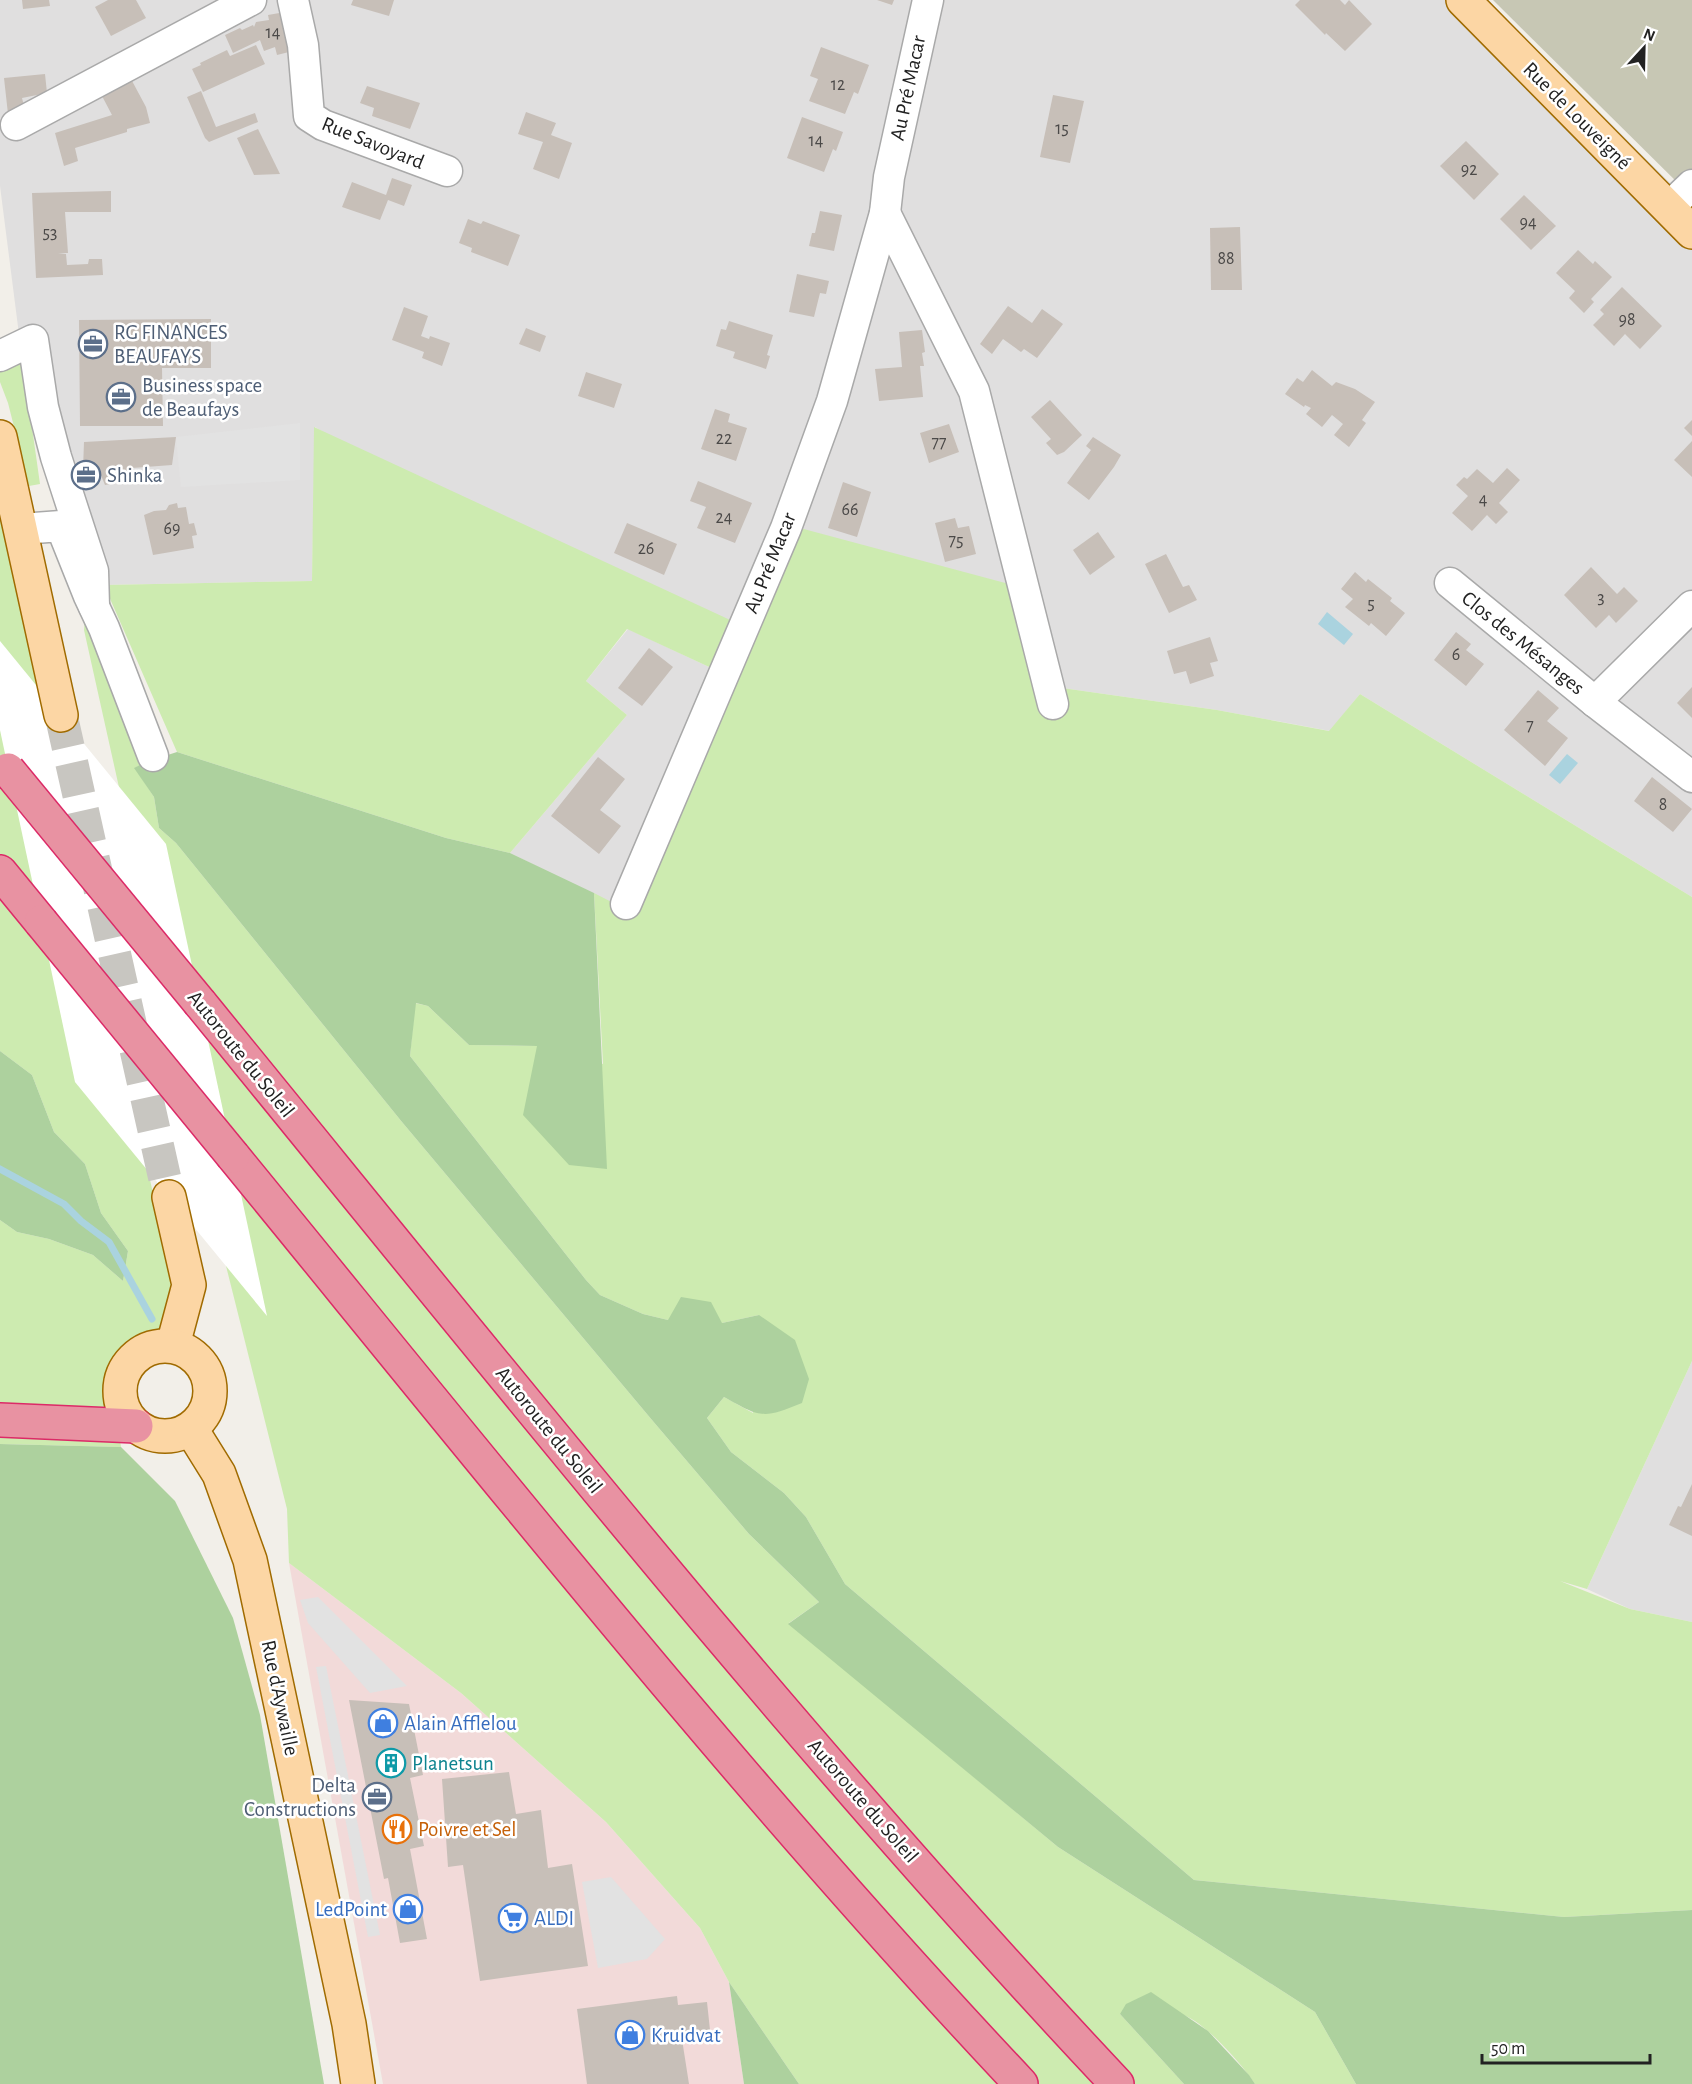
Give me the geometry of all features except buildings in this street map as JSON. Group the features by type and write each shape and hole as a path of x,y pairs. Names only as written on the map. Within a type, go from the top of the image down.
{"highway":[{"name":"Autoroute du Soleil","path":"4,764 642,1542 895,1840 1030,1992 1117,2084"},
{"path":"0,872 579,1579 847,1894 1022,2084"},
{"path":"0,1420 135,1425"}],"main road":[{"name":"Rue de Louveigné","path":"1463,0 1692,232"},
{"path":"0,437 61,716"},
{"path":"169,1197 189,1285 173,1345"},
{"path":"173,1345 188,1351 200,1360 208,1374 211,1389 206,1411 191,1429 177,1435 162,1436 148,1433 135,1425 125,1412 119,1396 120,1379 128,1364 140,1352 156,1346 173,1345"},
{"name":"Rue d'Aywaille","path":"191,1429 219,1474 250,1560 349,2024 358,2084"}],"street":[{"path":"16,125 251,0"},
{"name":"Rue Savoyard","path":"293,0 303,45 309,116 323,124 447,171"},
{"name":"Au Pré Macar","path":"626,904 786,528 832,401 885,213 889,177 928,0"},
{"path":"1668,208 1692,185"},
{"path":"885,213 974,391 1053,704"},
{"path":"0,356 33,340 43,407 56,457 93,571 94,606"},
{"path":"21,529 61,526 104,628 153,756"},
{"name":"Clos des Mésanges","path":"1450,583 1595,702 1692,777"},
{"name":"Clos des Mésanges","path":"1595,702 1692,606"}],"shaded area":[{"path":"0,0 1488,0 1692,205 1692,897 1360,694 1330,731 1217,710 1034,684 631,913 510,853 627,715 586,681 628,629 720,672 315,427 312,581 104,585 21,350 0,186"},
{"path":"1493,0 1692,0 1692,197"},
{"path":"300,423 300,480 181,487 176,437"},
{"path":"1692,1361 1692,1622 1630,1609 1587,1589"},
{"path":"289,1563 461,1693 606,1822 700,1928 729,1982 744,2084 383,2084"},
{"path":"318,1597 407,1686 370,1693 308,1623 300,1600"},
{"path":"326,1666 380,1935 368,1937 316,1667"},
{"path":"611,1877 665,1939 647,1959 598,1968 582,1882"}],"green space":[{"path":"21,350 40,484 29,486 8,403 0,382 0,363"},
{"path":"314,427 741,625 720,672 627,629 586,681 627,715 510,853 446,838 177,752 104,585 312,581"},
{"path":"0,486 173,1286 167,1327 127,1352 112,1381 121,1447 0,1444 0,1220 17,1232 49,1239 93,1255 123,1281 128,1251 101,1213 85,1164 54,1132 32,1075 0,1051"},
{"path":"800,528 1009,584 1034,684 1217,710 1329,731 1360,694 1692,897 1692,1361 1587,1589 1560,1581 1630,1609 1692,1622 1692,1910 1564,1917 1194,1880 845,1584 806,1517 784,1493 731,1452 707,1418 724,1397 753,1413 759,1315 722,1323 668,1320 643,1314 600,1295 410,1056 415,1003 428,1006 469,1045 537,1046 603,1064 594,893 631,912"},
{"path":"86,604 146,762 135,768 154,797 159,828 176,843 402,1122 749,1534 819,1602 789,1623 1058,1847 1315,2012 1356,2084 1255,2084 1232,2055 1200,2025 1181,2014 1161,2013 1120,2014 1184,2084 799,2084 729,1982 700,1928 606,1822 461,1693 289,1563 287,1509 221,1246 84,630"},
{"path":"177,752 446,838 510,853 594,893 607,1169 569,1165 523,1115 537,1046 469,1045 428,1006 416,1003 410,1056 600,1295 643,1314 668,1320 681,1297 711,1302 722,1323 759,1315 795,1340 809,1379 802,1403 778,1412 762,1414 724,1397 707,1418 731,1452 784,1493 806,1517 845,1584 1194,1880 1564,1917 1692,1910 1692,2084 1356,2084 1315,2012 1058,1847 788,1624 819,1602 749,1534 402,1122 176,843 159,828 154,797 134,768"},
{"path":"0,1051 32,1075 54,1132 85,1164 101,1213 128,1251 123,1281 93,1255 49,1239 17,1232 0,1220"},
{"path":"0,1444 121,1447 175,1501 233,1618 260,1715 324,2084 0,2084"},
{"path":"729,1982 799,2084 744,2084"},
{"path":"1151,1992 1208,2031 1255,2084 1184,2084 1120,2014 1126,2004"}],"water":[{"path":"1327,612 1353,634 1344,645 1318,624"},
{"path":"1567,754 1578,763 1560,784 1549,775"}],"pier":[{"path":"0,641 166,844 267,1316 75,1082 0,730"}],"waterway":[{"path":"0,1169 64,1204 81,1221 109,1242 152,1319"}],"tunnel":[{"path":"61,715 169,1197"}],"place":[{"name":"RG FINANCES BEAUFAYS","path":"93,344"},
{"name":"Business space de Beaufays","path":"121,397"},
{"name":"Shinka","path":"86,475"},
{"name":"Alain Afflelou","path":"383,1723"},
{"name":"Planetsun","path":"391,1763"},
{"name":"Delta Constructions","path":"377,1797"},
{"name":"Poivre et Sel","path":"397,1829"},
{"name":"LedPoint","path":"408,1909"},
{"name":"ALDI","path":"513,1918"},
{"name":"Kruidvat","path":"630,2035"}]}
